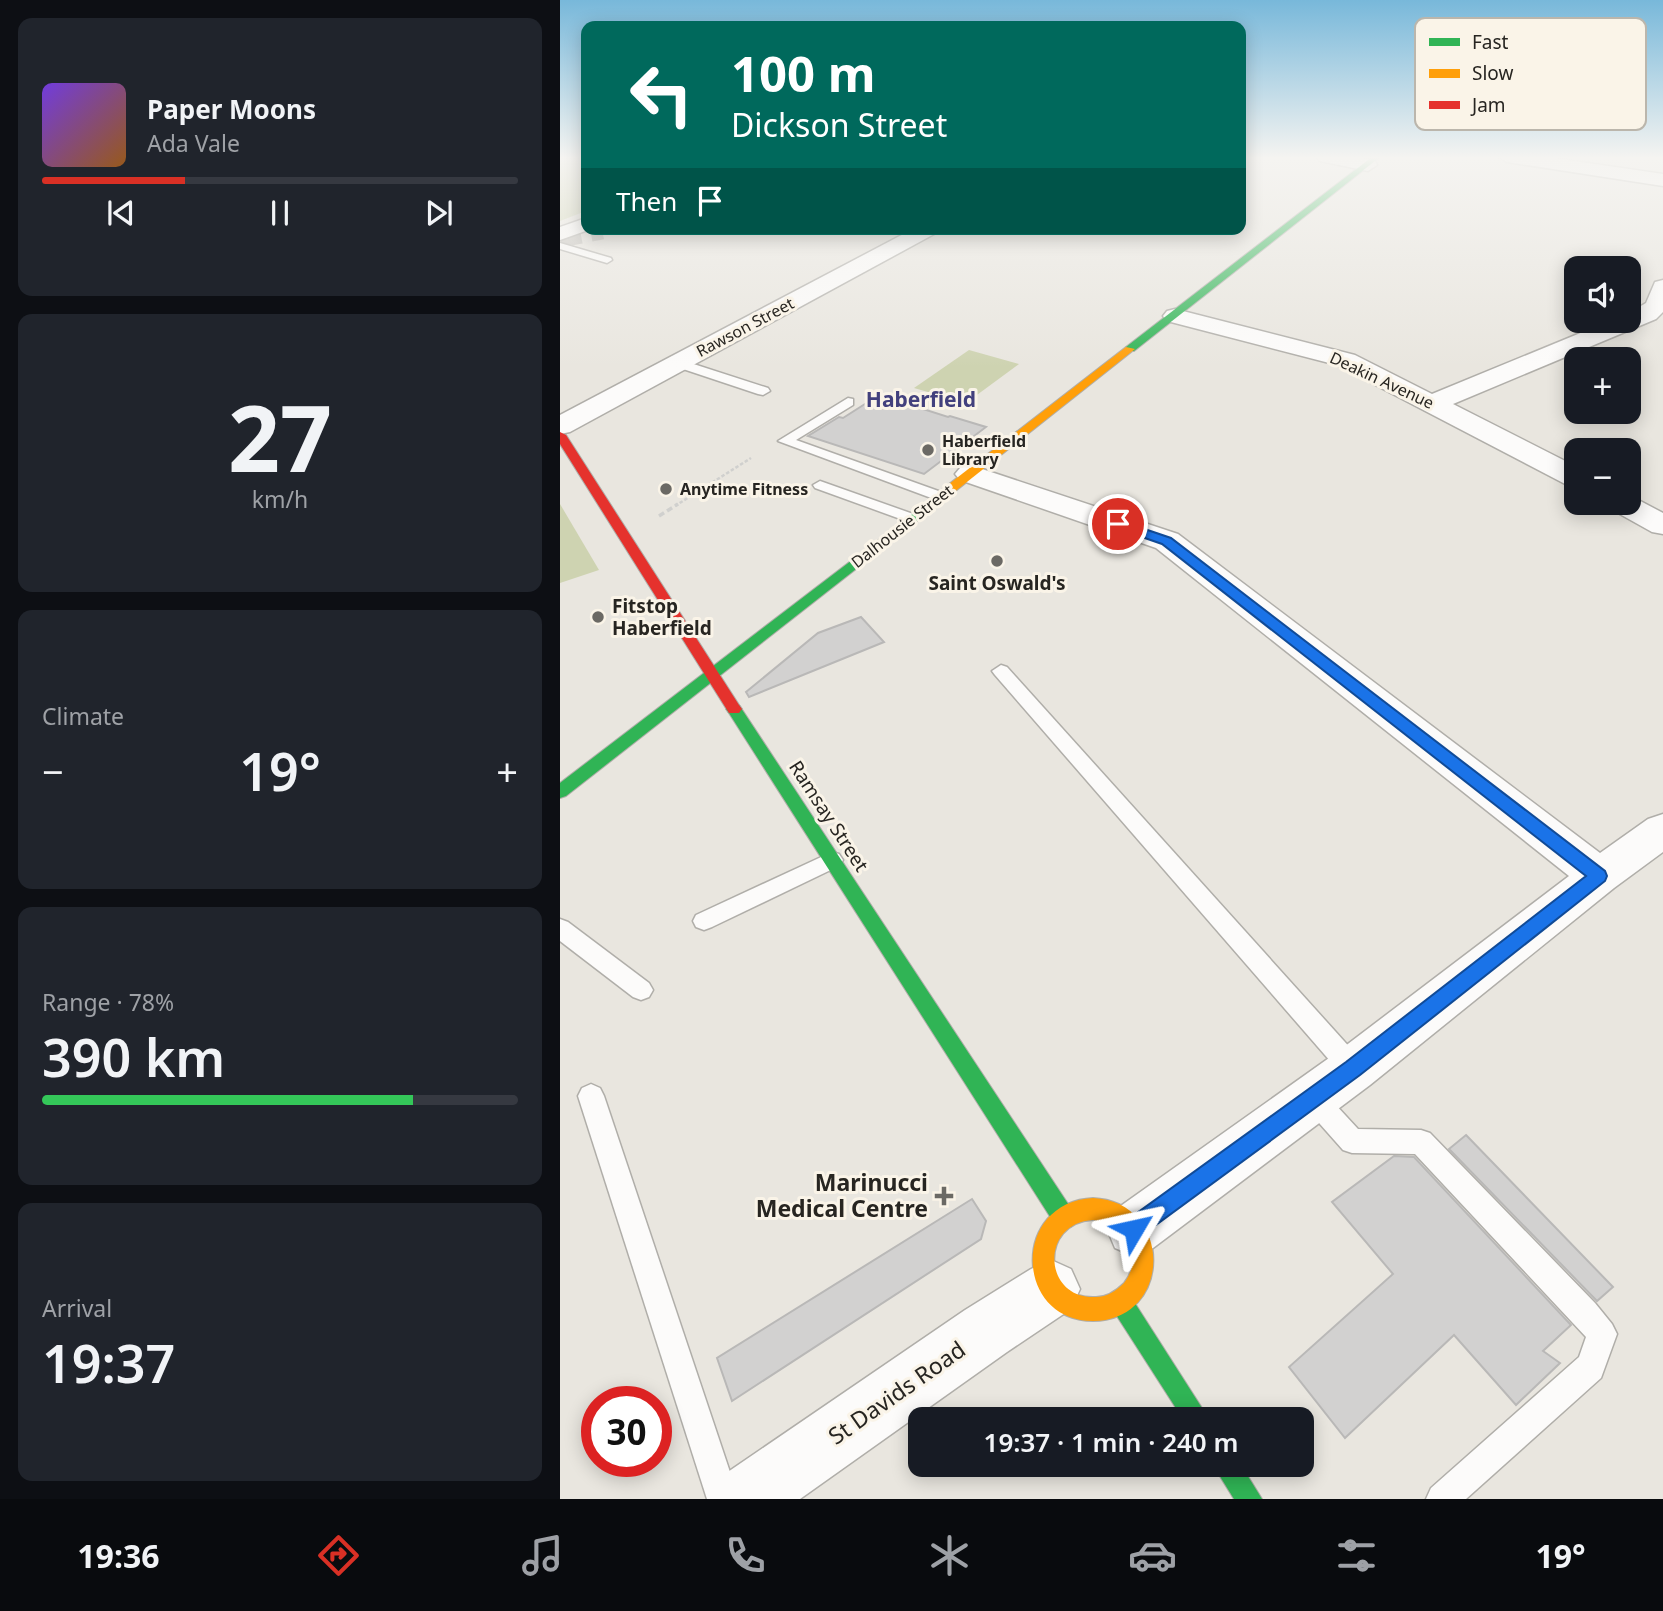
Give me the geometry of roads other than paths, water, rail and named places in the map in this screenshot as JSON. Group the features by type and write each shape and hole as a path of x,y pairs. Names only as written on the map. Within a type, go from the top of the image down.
{"street":[{"path":"560,234 578,227"},
{"name":"Dalhousie Street","path":"560,792 1288,227"},
{"name":"Rawson Street","path":"560,426 918,235"},
{"path":"1433,403 1648,314 1657,305 1663,287"},
{"name":"Deakin Avenue","path":"1175,316 1346,359 1564,473"},
{"name":"Ramsay Street","path":"560,435 712,675 1065,1218"},
{"path":"970,474 1167,541 1599,876"},
{"path":"1641,514 1663,525"},
{"path":"1134,1229 1353,1069 1599,876 1663,831"},
{"path":"1102,1209 1120,1216 1134,1229 1142,1247 1142,1268 1135,1287 1121,1302 1103,1310 1084,1310 1066,1303 1051,1289 1045,1275 1045,1242 1053,1228 1065,1218 1082,1210 1102,1209"},
{"name":"St Davids Road","path":"745,1499 986,1331 1051,1289"},
{"path":"1121,1302 1189,1407"},
{"path":"1234,1477 1249,1499"}],"lane":[{"path":"560,246 607,260"},
{"path":"678,363 763,391"},
{"path":"848,402 785,441 939,496"},
{"path":"820,485 911,518"},
{"path":"1001,671 1353,1069"},
{"path":"704,921 832,860"},
{"path":"560,928 641,990"},
{"path":"591,1097 723,1499"},
{"path":"1313,1098 1352,1141 1421,1142 1585,1312 1602,1335 1590,1367 1442,1499"}],"tunnel":[{"path":"560,237 581,233"}],"place":[{"name":"Haberfield Library","path":"928,450"},
{"name":"Anytime Fitness","path":"666,489"},
{"name":"Saint Oswald's","path":"997,561"},
{"name":"Fitstop Haberfield","path":"598,617"},
{"name":"Marinucci Medical Centre","path":"944,1196"}],"district":[{"name":"Haberfield","path":"921,400"}]}
